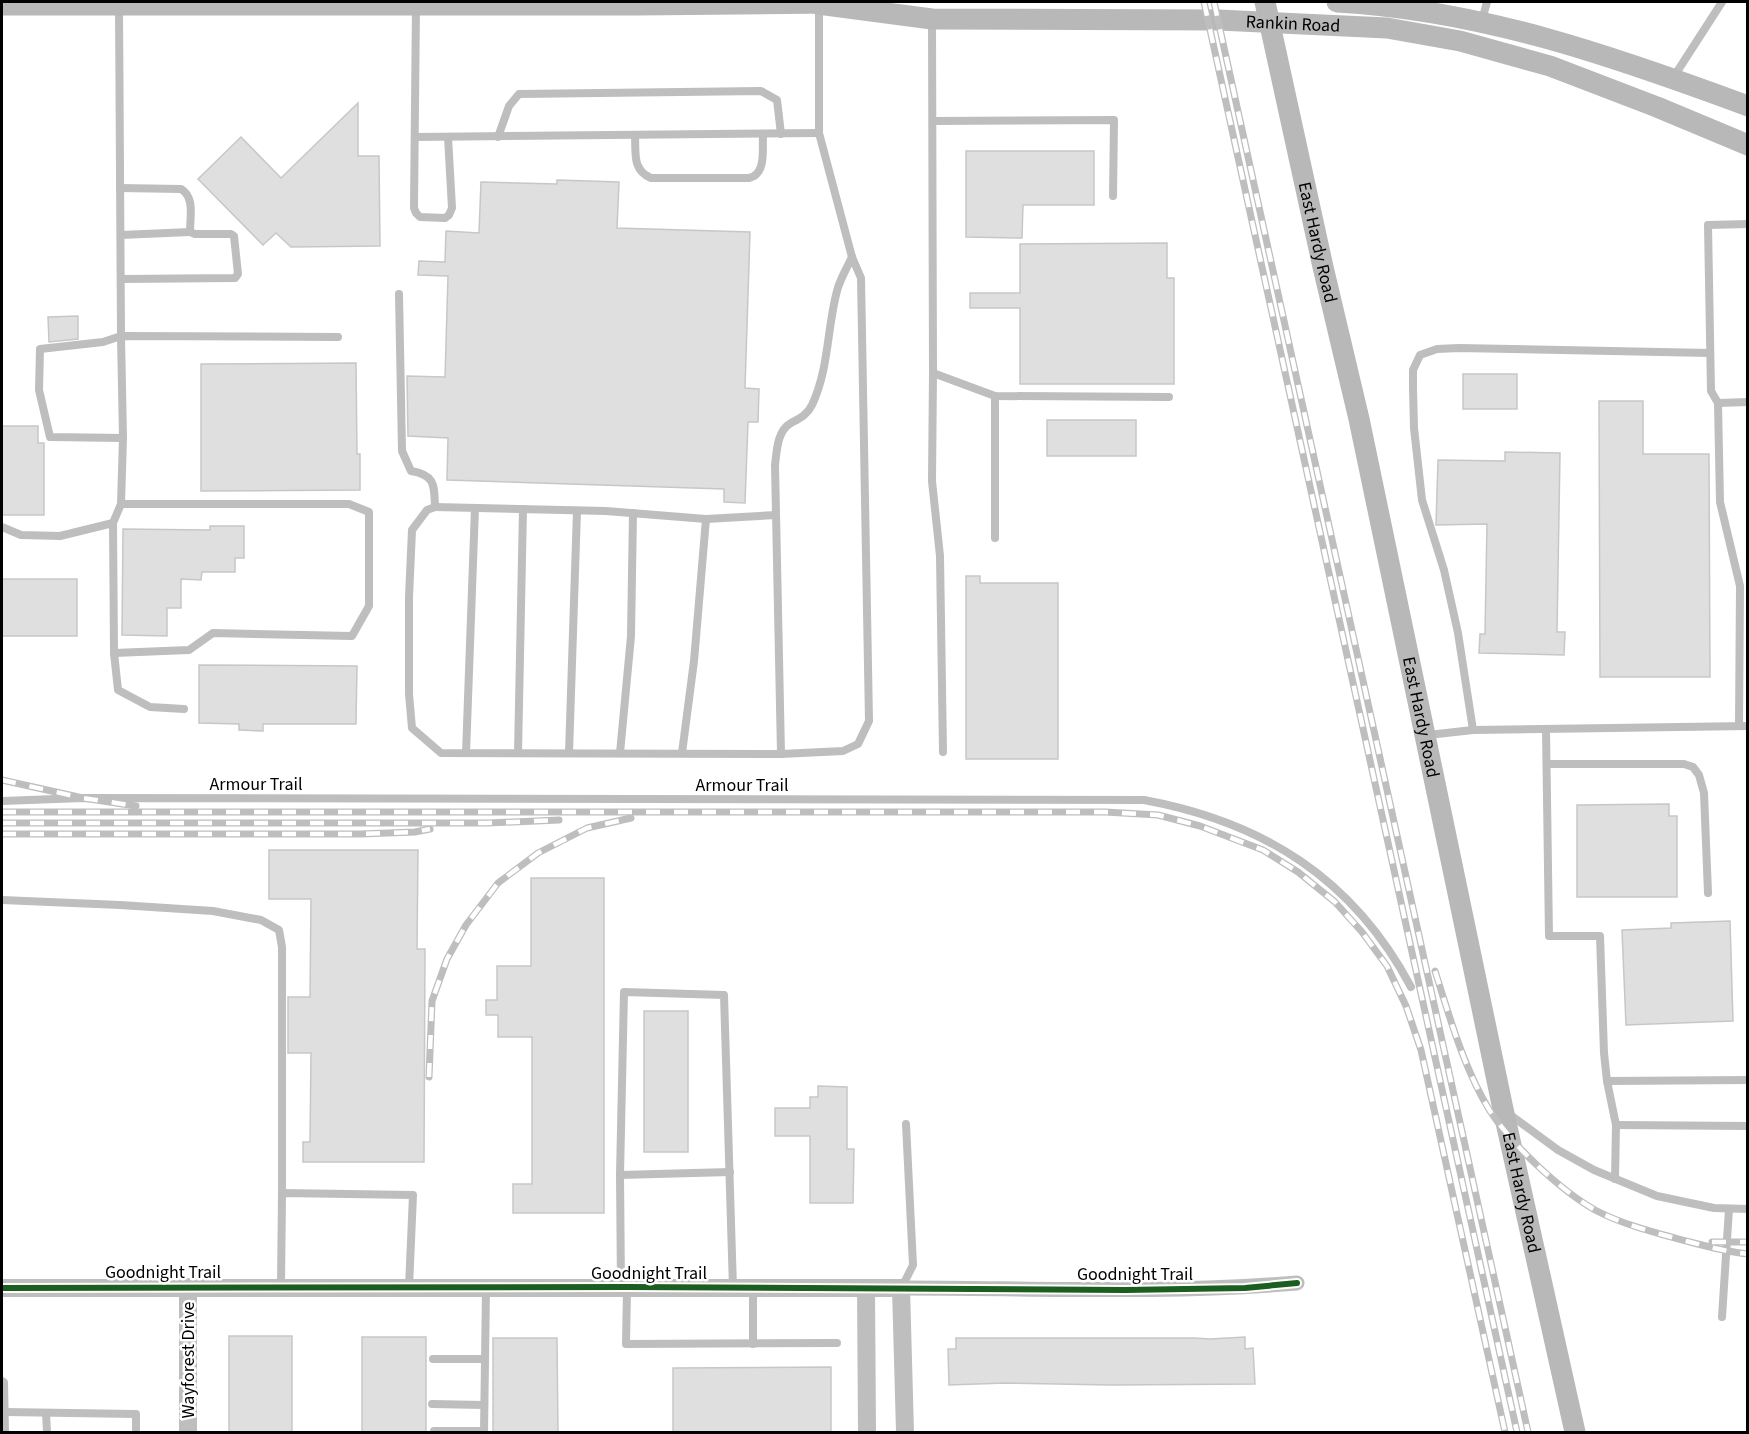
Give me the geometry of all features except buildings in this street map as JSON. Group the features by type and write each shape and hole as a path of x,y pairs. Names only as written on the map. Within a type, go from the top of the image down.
{"main road":[{"name":"Rankin Road","path":"7,4 847,2"},
{"name":"East Hardy Road","path":"1265,2 1359,419 1503,1109 1575,1432"},
{"name":"Rankin Road","path":"1337,2 1369,3 1435,12 1485,11 1555,40 1672,78 1748,106"},
{"name":"Rankin Road","path":"819,3 932,19 1218,20 1387,28 1460,41 1550,66 1748,145"},
{"path":"1657,107 1672,78"}],"street":[{"name":"Goodnight Trail","path":"2,1288 624,1287 1125,1290 1245,1288 1297,1283"},
{"name":"Wayforest Drive","path":"188,1287 188,1432"},
{"path":"901,1288 904,1432"},
{"path":"866,1289 867,1432"}],"lane":[{"path":"1672,78 1722,2"},
{"path":"776,515 706,519 633,513 523,509 435,507 427,510 412,530 409,694 412,728 441,753 781,754 843,751 858,744 869,721 861,278 852,257 819,133 819,3"},
{"path":"416,4 414,208 420,217 445,218 452,208 448,137"},
{"path":"120,5 123,438 121,504 113,523 114,653 118,690 150,707 184,709"},
{"path":"932,19 932,481 940,556 943,752"},
{"path":"498,137 509,106 519,94 761,91 777,100 781,134"},
{"path":"933,121 1114,120 1113,196"},
{"path":"416,137 819,133"},
{"path":"635,135 637,166 643,175 651,178 749,178 755,177 760,171 763,134"},
{"path":"120,188 181,189 186,192 190,199 190,232"},
{"path":"1426,735 1473,730 1743,726 1744,586 1720,502 1718,403 1711,391 1708,225 1748,224"},
{"path":"121,235 190,232 231,234 234,236 238,274 235,278 121,279"},
{"path":"781,754 775,465 779,437 790,423 802,418 811,406 822,373 837,289 852,257"},
{"path":"399,294 402,451 411,471 423,473 430,478 434,487 435,507"},
{"path":"123,438 50,437 39,390 40,349 103,342 121,336 338,337"},
{"path":"1473,730 1458,633 1444,570 1422,500 1414,428 1413,388 1413,370 1420,355 1437,349 1459,348 1710,352"},
{"path":"933,373 995,396 1169,396"},
{"path":"995,396 995,538"},
{"path":"1718,403 1748,402"},
{"path":"114,653 189,650 213,633 352,636 369,606 369,512 349,504 121,504"},
{"path":"466,753 475,508"},
{"path":"518,753 523,509"},
{"path":"569,753 577,511"},
{"path":"620,753 631,636 633,513"},
{"path":"682,753 694,661 706,519"},
{"path":"2,527 21,535 60,536 113,523"},
{"path":"1546,729 1549,936 1600,936 1604,1053 1616,1125 1615,1179"},
{"path":"1547,764 1684,764 1693,767 1699,775 1704,793 1708,893"},
{"name":"Armour Trail","path":"2,801 83,798 1143,800 1173,806 1229,823 1273,844 1300,861 1333,886 1369,922 1385,942 1411,987"},
{"path":"2,900 213,912 261,920 279,930 282,946 281,1288"},
{"path":"733,1289 724,995 624,992 620,1175 627,1344 837,1343"},
{"path":"1607,1081 1748,1080"},
{"path":"1503,1109 1558,1150 1615,1179 1657,1196 1714,1208 1748,1209"},
{"path":"901,1288 912,1264 906,1124"},
{"path":"1616,1125 1748,1126"},
{"path":"620,1175 730,1172"},
{"path":"282,1193 413,1195 409,1288"},
{"path":"1722,1317 1729,1209"},
{"path":"434,1431 484,1432 486,1288"},
{"path":"753,1289 753,1344"},
{"path":"433,1359 485,1359"},
{"path":"2,1381 4,1382 5,1432"},
{"path":"432,1404 484,1405"},
{"path":"5,1412 135,1414 136,1432"},
{"path":"46,1413 47,1432"}],"railway":[{"path":"1204,2 1517,1432"},
{"path":"1214,2 1528,1432"},
{"path":"2,780 83,798 136,806"},
{"path":"2,812 1105,812 1158,815 1200,826 1263,850 1298,872 1335,902 1362,932 1387,966 1406,1006 1421,1050 1505,1432"},
{"path":"429,1077 432,1001 447,959 466,925 498,883 538,853 587,828 631,818"},
{"path":"2,823 488,823 559,820"},
{"path":"2,834 361,834 415,832 430,829"},
{"path":"1435,971 1458,1043 1481,1095 1499,1124 1552,1179 1595,1210 1617,1220 1697,1244 1748,1254"},
{"path":"1712,1242 1748,1242"}],"cycle path":[{"path":"2,1288 627,1287 1125,1290 1245,1288 1297,1283"}]}
